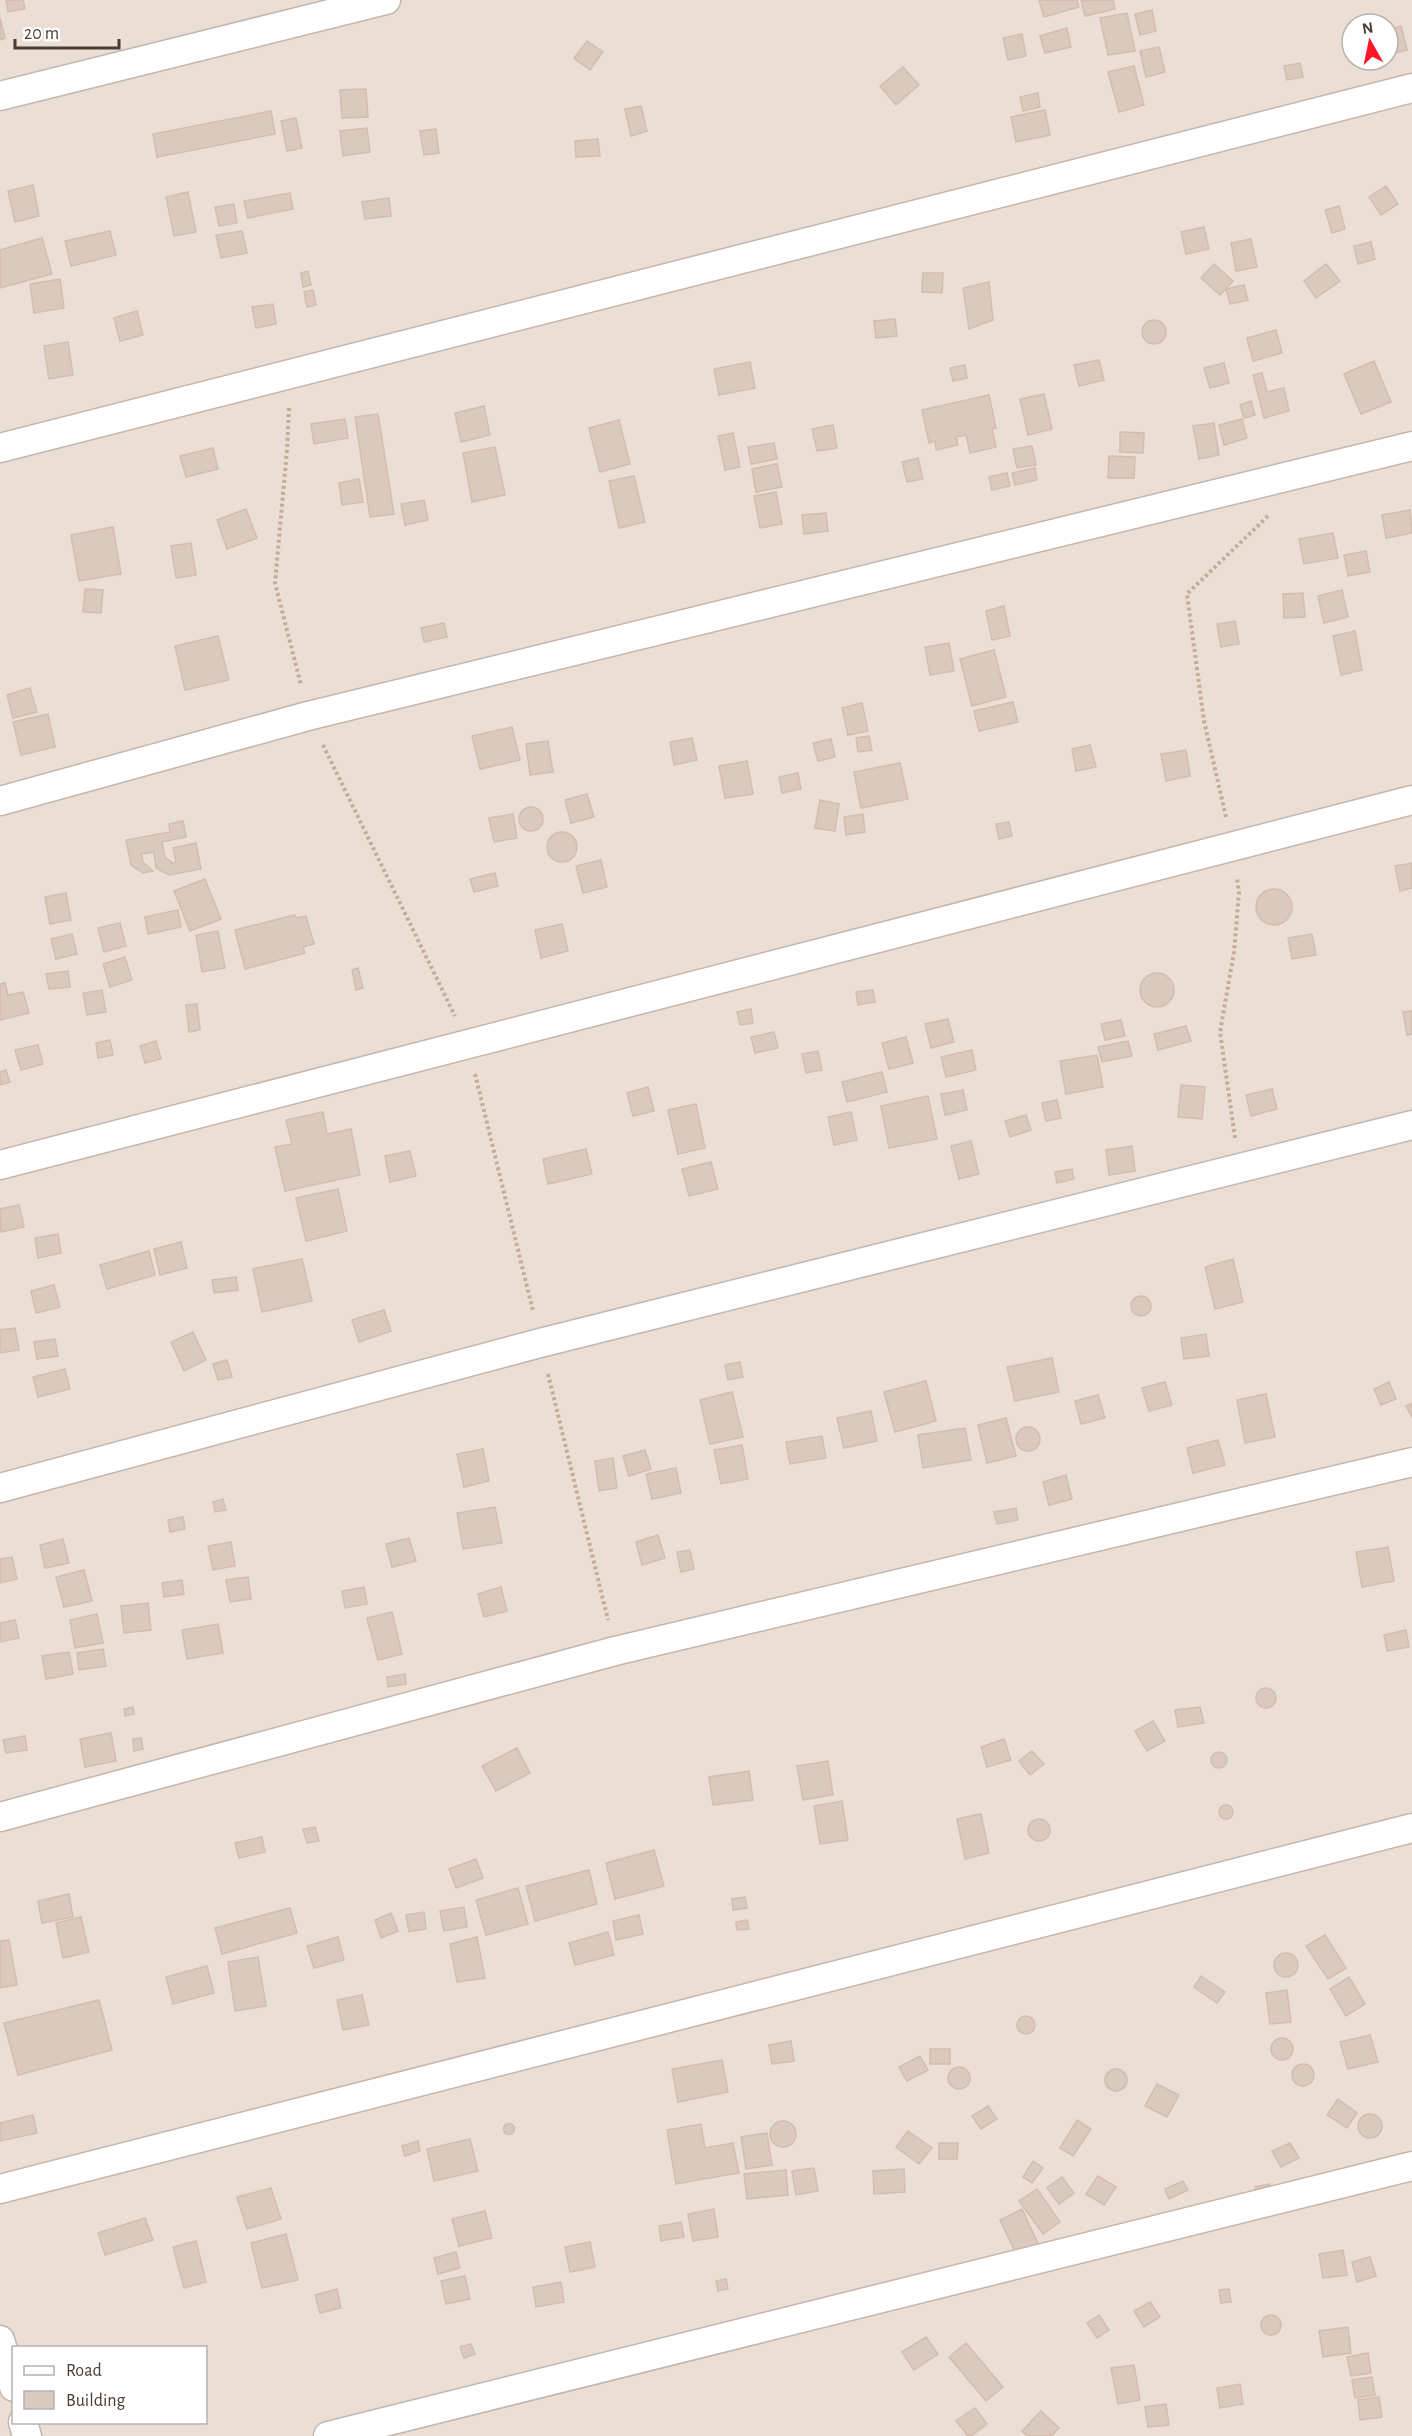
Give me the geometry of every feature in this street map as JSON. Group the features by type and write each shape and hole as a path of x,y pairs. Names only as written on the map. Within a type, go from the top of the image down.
{"street":[{"path":"0,96 386,0"},
{"path":"0,448 1412,88"},
{"path":"0,801 308,716 1412,446"},
{"path":"0,1165 1412,800"},
{"path":"0,1488 540,1343 1412,1125"},
{"path":"0,1817 615,1651 1412,1462"},
{"path":"0,2189 1412,1828"},
{"path":"328,2436 1412,2166"},
{"path":"0,2340 12,2380"}],"path":[{"path":"290,374 287,450 275,583 308,716 468,1044 615,1651"},
{"path":"1240,1168 1220,1032 1234,952 1239,893 1232,847 1204,721 1187,594 1277,508"}],"shaded area":[{"path":"0,0 1412,0 1412,2436 0,2436"}],"building":[{"path":"6,0 23,0 25,9 8,12"},
{"path":"1039,0 1077,0 1079,7 1044,17"},
{"path":"1081,0 1113,0 1115,9 1085,16"},
{"path":"1152,10 1156,31 1140,35 1135,14"},
{"path":"1127,13 1135,51 1108,55 1100,18"},
{"path":"0,18 5,38 0,40"},
{"path":"1400,26 1407,50 1400,52"},
{"path":"1067,28 1071,47 1045,53 1040,36"},
{"path":"1022,34 1026,56 1008,60 1003,38"},
{"path":"587,41 603,52 590,70 574,58"},
{"path":"1159,47 1165,72 1146,77 1140,51"},
{"path":"1300,63 1303,77 1287,80 1284,66"},
{"path":"1134,66 1144,105 1119,112 1108,72"},
{"path":"903,67 919,85 896,105 880,86"},
{"path":"366,89 368,117 342,118 340,90"},
{"path":"1038,93 1040,107 1023,111 1020,97"},
{"path":"641,106 647,131 631,136 625,109"},
{"path":"1045,110 1050,135 1016,142 1011,117"},
{"path":"271,111 275,134 157,157 153,134"},
{"path":"296,118 302,148 287,151 281,121"},
{"path":"367,128 370,152 343,156 340,131"},
{"path":"436,129 439,153 424,155 420,131"},
{"path":"598,139 600,156 576,157 575,141"},
{"path":"33,185 39,216 15,222 8,191"},
{"path":"1386,186 1398,204 1381,215 1369,197"},
{"path":"188,192 196,232 174,236 166,197"},
{"path":"290,193 293,209 248,218 244,201"},
{"path":"389,198 391,216 365,219 362,202"},
{"path":"234,204 237,223 219,226 215,207"},
{"path":"1339,206 1345,229 1332,233 1325,210"},
{"path":"1204,227 1209,249 1186,254 1181,232"},
{"path":"110,231 116,255 71,266 65,241"},
{"path":"242,231 247,253 221,258 216,235"},
{"path":"42,238 52,274 0,288 0,250"},
{"path":"1251,239 1257,267 1236,271 1231,243"},
{"path":"1371,242 1375,259 1358,264 1354,246"},
{"path":"1214,264 1233,281 1220,295 1201,278"},
{"path":"1326,264 1340,281 1316,298 1304,281"},
{"path":"308,271 311,285 303,287 301,273"},
{"path":"923,273 943,273 942,293 922,292"},
{"path":"60,279 64,308 34,313 30,284"},
{"path":"989,282 993,320 969,329 963,288"},
{"path":"1244,285 1248,300 1230,304 1226,289"},
{"path":"313,290 316,305 307,307 304,292"},
{"path":"273,304 276,324 256,328 252,307"},
{"path":"137,311 143,335 120,341 114,318"},
{"path":"895,319 897,336 876,338 874,321"},
{"path":"1154,320 1163,323 1166,332 1163,341 1154,344 1145,341 1142,332 1145,323"},
{"path":"1276,330 1282,353 1253,361 1247,338"},
{"path":"68,342 73,375 49,379 44,346"},
{"path":"1099,360 1104,380 1079,386 1074,365"},
{"path":"1374,361 1391,402 1361,414 1344,374"},
{"path":"750,362 755,388 719,395 714,369"},
{"path":"1224,363 1229,383 1210,388 1204,368"},
{"path":"965,365 967,378 953,381 950,368"},
{"path":"1262,373 1267,392 1284,388 1289,411 1264,418 1253,375"},
{"path":"1044,394 1052,429 1028,435 1020,399"},
{"path":"989,395 996,428 992,429 996,447 970,453 966,435 956,437 958,445 936,450 935,441 929,443 922,410"},
{"path":"1251,401 1255,415 1244,418 1240,405"},
{"path":"484,406 490,435 461,442 455,413"},
{"path":"378,414 394,514 370,517 355,417"},
{"path":"345,419 348,438 314,444 311,424"},
{"path":"1242,419 1247,438 1224,445 1219,425"},
{"path":"619,420 630,464 600,472 589,428"},
{"path":"1214,423 1219,455 1199,459 1193,426"},
{"path":"833,425 837,448 817,451 812,429"},
{"path":"1120,432 1144,433 1143,453 1120,452"},
{"path":"733,433 740,467 725,470 718,436"},
{"path":"774,443 777,459 751,464 748,447"},
{"path":"1032,446 1036,465 1017,468 1013,449"},
{"path":"495,447 505,495 472,502 463,453"},
{"path":"213,448 218,469 186,477 180,456"},
{"path":"1109,456 1135,457 1134,478 1108,478"},
{"path":"918,458 923,479 907,482 902,462"},
{"path":"777,464 782,487 756,492 752,469"},
{"path":"1035,468 1037,480 1015,485 1012,473"},
{"path":"1007,473 1010,486 992,490 989,477"},
{"path":"634,476 645,522 619,528 609,481"},
{"path":"359,479 363,502 342,505 339,483"},
{"path":"776,492 782,524 760,528 754,496"},
{"path":"424,500 428,520 405,525 401,504"},
{"path":"246,509 257,538 227,549 217,520"},
{"path":"1410,510 1412,533 1386,538 1382,515"},
{"path":"826,513 828,531 804,534 802,515"},
{"path":"113,527 121,574 79,581 71,535"},
{"path":"1333,533 1338,558 1304,564 1299,539"},
{"path":"191,543 196,575 176,578 171,546"},
{"path":"1366,551 1370,572 1348,576 1344,555"},
{"path":"85,589 103,590 101,613 83,612"},
{"path":"1342,590 1348,617 1324,623 1318,596"},
{"path":"1303,593 1305,617 1284,618 1283,594"},
{"path":"1004,606 1010,636 992,640 986,611"},
{"path":"1235,621 1239,644 1221,647 1217,624"},
{"path":"444,623 447,637 424,642 421,628"},
{"path":"1355,631 1362,670 1341,675 1333,636"},
{"path":"218,636 229,680 185,690 175,646"},
{"path":"949,643 954,671 930,675 925,647"},
{"path":"994,650 1006,697 972,706 960,659"},
{"path":"30,688 37,712 13,718 7,695"},
{"path":"1013,702 1018,722 979,731 974,711"},
{"path":"862,703 868,731 848,735 842,708"},
{"path":"48,714 55,747 21,755 13,722"},
{"path":"512,727 520,760 480,769 472,736"},
{"path":"869,736 872,750 858,752 856,738"},
{"path":"692,738 697,760 674,765 670,742"},
{"path":"831,739 835,757 818,761 813,743"},
{"path":"548,741 553,772 530,775 526,744"},
{"path":"1090,745 1096,767 1076,771 1072,749"},
{"path":"1186,750 1190,776 1166,781 1161,754"},
{"path":"747,761 753,794 725,798 719,766"},
{"path":"900,763 908,799 861,808 854,772"},
{"path":"798,773 801,789 782,793 779,777"},
{"path":"587,794 594,817 571,823 565,800"},
{"path":"820,800 839,804 835,831 815,828"},
{"path":"531,807 540,810 543,819 540,828 531,831 522,828 519,819 522,810"},
{"path":"513,814 517,838 494,842 489,818"},
{"path":"863,814 865,832 846,835 844,817"},
{"path":"183,821 186,837 162,842 165,858 173,863 176,862 173,848 196,843 201,869 169,875 156,868 154,852 141,854 143,862 153,871 143,873 131,865 126,840 170,832 169,824"},
{"path":"1009,822 1012,836 999,839 996,824"},
{"path":"562,832 573,836 577,847 573,858 562,862 551,858 547,847 551,836"},
{"path":"601,860 607,887 583,893 576,866"},
{"path":"1412,863 1412,888 1400,891 1395,866"},
{"path":"495,873 498,886 474,892 470,879"},
{"path":"205,879 221,919 190,931 174,891"},
{"path":"1274,889 1287,894 1292,907 1287,920 1274,925 1261,920 1256,907 1261,894"},
{"path":"66,893 71,920 50,924 45,897"},
{"path":"178,910 181,927 148,934 145,917"},
{"path":"295,915 296,918 306,916 314,944 303,947 305,953 245,969 235,930"},
{"path":"120,923 126,946 104,952 98,928"},
{"path":"562,924 568,951 541,958 535,930"},
{"path":"218,931 225,968 202,972 196,935"},
{"path":"72,934 77,954 56,959 51,939"},
{"path":"1312,934 1316,955 1292,959 1288,938"},
{"path":"125,957 132,980 110,987 103,964"},
{"path":"358,968 363,988 356,990 352,970"},
{"path":"68,971 70,987 49,989 46,974"},
{"path":"1157,973 1169,978 1174,990 1169,1002 1157,1007 1145,1002 1140,990 1145,978"},
{"path":"5,983 8,995 23,992 29,1013 0,1020 0,984"},
{"path":"102,990 106,1012 87,1015 83,993"},
{"path":"873,990 875,1002 858,1005 856,992"},
{"path":"197,1004 200,1030 189,1032 186,1005"},
{"path":"751,1009 753,1023 740,1025 737,1012"},
{"path":"1412,1011 1412,1034 1407,1035 1403,1012"},
{"path":"948,1019 954,1042 931,1048 925,1024"},
{"path":"1121,1020 1125,1036 1105,1040 1101,1024"},
{"path":"1186,1026 1191,1041 1158,1050 1154,1034"},
{"path":"774,1032 778,1048 755,1053 751,1037"},
{"path":"906,1037 913,1063 889,1069 882,1043"},
{"path":"110,1040 113,1055 98,1058 96,1043"},
{"path":"156,1041 161,1059 145,1063 140,1046"},
{"path":"1128,1041 1132,1056 1102,1062 1098,1047"},
{"path":"38,1045 43,1064 21,1070 15,1050"},
{"path":"972,1050 976,1070 946,1077 941,1057"},
{"path":"818,1051 822,1070 806,1073 802,1054"},
{"path":"1097,1055 1103,1087 1066,1094 1060,1061"},
{"path":"6,1070 10,1082 0,1085 0,1072"},
{"path":"882,1072 887,1092 847,1102 842,1082"},
{"path":"1181,1085 1205,1087 1202,1119 1178,1117"},
{"path":"648,1087 654,1111 633,1116 627,1093"},
{"path":"1272,1089 1277,1109 1251,1116 1246,1095"},
{"path":"963,1090 967,1110 945,1115 941,1094"},
{"path":"928,1096 937,1139 889,1148 881,1106"},
{"path":"1057,1100 1061,1118 1046,1121 1042,1103"},
{"path":"696,1104 705,1148 678,1154 668,1110"},
{"path":"323,1112 327,1134 351,1129 360,1175 285,1191 275,1147 292,1144 286,1120"},
{"path":"851,1112 857,1140 834,1145 828,1117"},
{"path":"1026,1115 1031,1130 1010,1137 1005,1121"},
{"path":"971,1141 979,1174 959,1179 951,1146"},
{"path":"1132,1146 1135,1171 1109,1175 1106,1150"},
{"path":"586,1149 592,1174 548,1184 543,1159"},
{"path":"410,1151 416,1176 390,1182 385,1156"},
{"path":"711,1162 718,1189 689,1196 682,1169"},
{"path":"1072,1169 1074,1179 1057,1183 1055,1172"},
{"path":"338,1189 347,1231 306,1241 296,1198"},
{"path":"19,1205 24,1227 1,1232 0,1209"},
{"path":"58,1234 61,1253 38,1258 35,1238"},
{"path":"181,1242 187,1268 160,1275 154,1249"},
{"path":"149,1251 155,1275 107,1289 100,1265"},
{"path":"302,1259 312,1301 262,1312 253,1269"},
{"path":"1233,1259 1243,1302 1215,1309 1205,1267"},
{"path":"236,1277 238,1290 214,1293 212,1280"},
{"path":"54,1285 60,1307 36,1313 31,1291"},
{"path":"1141,1296 1148,1299 1151,1306 1148,1313 1141,1316 1134,1313 1131,1306 1134,1299"},
{"path":"384,1310 391,1331 359,1342 352,1320"},
{"path":"15,1328 19,1350 0,1353 0,1330"},
{"path":"193,1332 206,1360 184,1371 171,1342"},
{"path":"1206,1334 1209,1356 1184,1359 1181,1338"},
{"path":"55,1339 58,1356 37,1359 34,1342"},
{"path":"1052,1358 1059,1392 1015,1401 1007,1367"},
{"path":"227,1360 232,1377 218,1380 213,1364"},
{"path":"740,1362 743,1377 728,1380 725,1365"},
{"path":"65,1369 70,1389 38,1397 33,1377"},
{"path":"926,1381 936,1421 895,1432 884,1392"},
{"path":"1165,1382 1172,1405 1149,1411 1142,1388"},
{"path":"1389,1382 1396,1399 1381,1405 1374,1389"},
{"path":"732,1392 743,1437 710,1444 700,1400"},
{"path":"1266,1394 1275,1437 1245,1443 1237,1400"},
{"path":"1098,1395 1105,1418 1081,1424 1075,1401"},
{"path":"1412,1403 1412,1417 1406,1406"},
{"path":"871,1411 877,1441 844,1448 837,1418"},
{"path":"1006,1418 1016,1456 987,1463 978,1425"},
{"path":"1028,1427 1036,1431 1040,1439 1036,1447 1028,1451 1020,1447 1016,1439 1020,1431"},
{"path":"965,1428 971,1460 923,1468 918,1435"},
{"path":"822,1436 826,1458 790,1464 786,1442"},
{"path":"1218,1440 1225,1465 1193,1473 1187,1448"},
{"path":"742,1445 748,1479 721,1484 714,1450"},
{"path":"483,1449 489,1481 464,1487 457,1454"},
{"path":"645,1450 651,1469 629,1476 623,1456"},
{"path":"613,1458 617,1488 599,1491 595,1461"},
{"path":"676,1468 681,1493 652,1499 646,1474"},
{"path":"1066,1475 1072,1499 1049,1505 1043,1482"},
{"path":"223,1499 226,1510 215,1512 213,1502"},
{"path":"495,1507 502,1543 463,1549 457,1513"},
{"path":"1016,1508 1018,1520 997,1524 994,1512"},
{"path":"183,1517 185,1529 170,1532 168,1520"},
{"path":"658,1535 665,1558 642,1565 636,1542"},
{"path":"409,1538 416,1561 392,1567 386,1544"},
{"path":"63,1539 69,1563 45,1568 40,1545"},
{"path":"231,1542 235,1566 213,1570 208,1546"},
{"path":"1388,1547 1394,1581 1362,1587 1356,1552"},
{"path":"690,1550 694,1569 681,1572 677,1552"},
{"path":"12,1557 17,1579 0,1583 0,1559"},
{"path":"84,1570 92,1601 64,1607 56,1577"},
{"path":"248,1577 251,1599 230,1602 226,1580"},
{"path":"182,1580 184,1594 164,1597 162,1583"},
{"path":"364,1587 367,1604 345,1608 342,1591"},
{"path":"501,1587 507,1611 484,1617 478,1594"},
{"path":"148,1603 151,1630 124,1633 121,1606"},
{"path":"392,1612 402,1654 378,1660 367,1618"},
{"path":"97,1614 103,1643 75,1648 70,1620"},
{"path":"15,1620 19,1638 0,1642 0,1623"},
{"path":"218,1624 223,1653 187,1659 182,1630"},
{"path":"1406,1630 1409,1647 1387,1651 1384,1635"},
{"path":"103,1649 106,1666 79,1670 77,1653"},
{"path":"69,1652 73,1674 46,1679 42,1656"},
{"path":"405,1674 406,1684 388,1687 387,1677"},
{"path":"1266,1688 1273,1691 1276,1698 1273,1705 1266,1708 1259,1705 1256,1698 1259,1691"},
{"path":"133,1707 134,1714 125,1716 124,1709"},
{"path":"1200,1707 1204,1723 1178,1727 1175,1710"},
{"path":"1153,1721 1165,1741 1147,1751 1135,1731"},
{"path":"111,1733 116,1761 85,1767 80,1739"},
{"path":"25,1736 27,1750 6,1753 3,1740"},
{"path":"141,1738 143,1749 134,1751 133,1739"},
{"path":"1004,1739 1011,1760 987,1767 981,1747"},
{"path":"517,1748 530,1773 496,1791 482,1766"},
{"path":"1032,1751 1044,1764 1030,1775 1019,1761"},
{"path":"1219,1752 1225,1754 1227,1760 1225,1766 1219,1768 1213,1766 1211,1760 1213,1754"},
{"path":"828,1761 833,1795 803,1800 797,1766"},
{"path":"749,1771 753,1800 713,1805 709,1777"},
{"path":"842,1801 848,1840 820,1844 814,1806"},
{"path":"1223,1805 1229,1805 1233,1812 1229,1819 1223,1819 1219,1815 1219,1809"},
{"path":"981,1814 989,1853 965,1859 957,1819"},
{"path":"1039,1819 1047,1822 1050,1830 1047,1838 1039,1841 1031,1838 1028,1830 1031,1822"},
{"path":"315,1827 319,1841 307,1843 303,1829"},
{"path":"262,1837 265,1852 239,1858 235,1843"},
{"path":"654,1850 664,1886 615,1899 606,1863"},
{"path":"476,1859 483,1878 456,1888 449,1869"},
{"path":"589,1870 597,1904 535,1921 526,1886"},
{"path":"518,1888 528,1924 486,1935 476,1900"},
{"path":"69,1894 73,1917 42,1923 38,1901"},
{"path":"745,1897 747,1908 733,1910 732,1899"},
{"path":"464,1907 467,1927 444,1931 440,1911"},
{"path":"290,1908 297,1933 222,1954 215,1928"},
{"path":"424,1912 426,1929 409,1932 406,1915"},
{"path":"391,1913 398,1931 381,1938 375,1920"},
{"path":"639,1915 643,1934 616,1940 613,1921"},
{"path":"81,1917 89,1952 63,1958 56,1923"},
{"path":"747,1920 749,1929 737,1930 736,1922"},
{"path":"608,1932 614,1955 575,1965 569,1943"},
{"path":"1325,1935 1346,1968 1328,1979 1306,1946"},
{"path":"338,1937 344,1960 314,1968 307,1946"},
{"path":"477,1937 485,1978 457,1982 450,1944"},
{"path":"9,1940 17,1985 0,1988 0,1941"},
{"path":"1286,1953 1295,1956 1298,1965 1295,1974 1286,1977 1277,1974 1274,1965 1277,1956"},
{"path":"258,1957 266,2006 235,2011 228,1962"},
{"path":"207,1966 214,1993 173,2004 166,1977"},
{"path":"1201,1976 1225,1992 1217,2003 1194,1987"},
{"path":"1349,1977 1365,2004 1346,2016 1330,1989"},
{"path":"1287,1990 1291,2022 1270,2024 1266,1993"},
{"path":"362,1995 369,2025 343,2030 337,2000"},
{"path":"99,2000 112,2050 18,2075 4,2023"},
{"path":"1026,2016 1034,2021 1035,2025 1030,2033 1026,2034 1018,2029 1017,2025 1022,2017"},
{"path":"1370,2035 1378,2062 1348,2069 1340,2042"},
{"path":"1282,2038 1290,2041 1293,2049 1290,2057 1282,2060 1274,2057 1271,2049 1274,2041"},
{"path":"791,2041 794,2061 772,2064 769,2045"},
{"path":"930,2049 950,2049 950,2064 930,2064"},
{"path":"920,2056 928,2070 907,2081 899,2067"},
{"path":"722,2060 728,2092 678,2102 672,2069"},
{"path":"1303,2064 1311,2067 1314,2075 1311,2083 1303,2086 1295,2083 1292,2075 1295,2067"},
{"path":"955,2067 963,2067 970,2074 970,2082 963,2089 955,2089 948,2082 948,2074"},
{"path":"1116,2069 1124,2072 1127,2080 1124,2088 1116,2091 1108,2088 1105,2080 1108,2072"},
{"path":"1157,2084 1179,2095 1167,2117 1145,2106"},
{"path":"1338,2099 1357,2113 1347,2128 1327,2115"},
{"path":"988,2106 997,2119 981,2129 972,2116"},
{"path":"1370,2114 1375,2115 1381,2121 1381,2131 1375,2137 1370,2138 1365,2137 1359,2131 1358,2126 1359,2121 1365,2115"},
{"path":"33,2115 37,2133 0,2141 0,2123"},
{"path":"1077,2120 1091,2129 1073,2156 1060,2148"},
{"path":"783,2121 793,2124 796,2134 793,2144 783,2147 773,2144 770,2134 773,2124"},
{"path":"509,2124 513,2125 513,2133 509,2134 505,2133 504,2129 505,2125"},
{"path":"701,2124 705,2148 733,2143 739,2173 676,2184 667,2130"},
{"path":"908,2131 932,2148 919,2164 896,2147"},
{"path":"767,2133 772,2165 746,2169 741,2137"},
{"path":"470,2139 478,2171 434,2181 427,2149"},
{"path":"418,2141 420,2151 405,2156 402,2146"},
{"path":"939,2143 958,2143 957,2159 939,2159"},
{"path":"1290,2143 1299,2158 1281,2167 1272,2151"},
{"path":"1033,2161 1043,2168 1032,2183 1023,2177"},
{"path":"814,2168 818,2191 796,2195 792,2171"},
{"path":"904,2169 905,2192 874,2194 873,2171"},
{"path":"786,2170 788,2195 747,2199 744,2174"},
{"path":"1098,2176 1116,2187 1104,2205 1086,2194"},
{"path":"1062,2177 1074,2193 1059,2204 1047,2188"},
{"path":"1183,2181 1188,2190 1169,2199 1165,2189"},
{"path":"1270,2184 1272,2196 1257,2199 1255,2187"},
{"path":"271,2188 281,2219 247,2229 237,2197"},
{"path":"1037,2189 1060,2222 1043,2234 1019,2201"},
{"path":"714,2209 718,2237 693,2241 688,2214"},
{"path":"1022,2209 1040,2248 1018,2258 1000,2220"},
{"path":"485,2211 492,2238 459,2246 452,2219"},
{"path":"145,2218 153,2240 105,2255 98,2233"},
{"path":"681,2222 684,2237 661,2241 659,2226"},
{"path":"286,2234 298,2280 262,2288 251,2243"},
{"path":"196,2241 206,2282 184,2288 173,2247"},
{"path":"590,2242 595,2267 570,2272 565,2247"},
{"path":"1343,2250 1347,2275 1323,2278 1319,2254"},
{"path":"456,2252 460,2268 438,2274 434,2258"},
{"path":"1370,2257 1376,2276 1357,2282 1352,2262"},
{"path":"465,2276 470,2299 446,2304 441,2281"},
{"path":"726,2279 728,2289 718,2291 716,2281"},
{"path":"561,2282 564,2302 536,2307 533,2287"},
{"path":"337,2289 341,2308 320,2313 315,2295"},
{"path":"1229,2289 1231,2302 1221,2303 1219,2290"},
{"path":"1150,2302 1160,2317 1144,2327 1134,2311"},
{"path":"1099,2315 1109,2330 1097,2338 1087,2323"},
{"path":"1271,2315 1278,2318 1281,2325 1278,2332 1271,2335 1264,2332 1261,2325 1264,2318"},
{"path":"1348,2327 1351,2353 1323,2357 1319,2331"},
{"path":"926,2337 938,2354 914,2370 902,2352"},
{"path":"966,2343 1003,2387 986,2401 949,2357"},
{"path":"471,2344 475,2354 464,2358 460,2347"},
{"path":"1368,2353 1371,2373 1351,2376 1347,2357"},
{"path":"1134,2365 1140,2400 1118,2404 1111,2368"},
{"path":"1372,2377 1375,2395 1355,2398 1352,2380"},
{"path":"1240,2384 1243,2404 1220,2408 1217,2388"},
{"path":"1379,2397 1382,2417 1360,2420 1358,2400"},
{"path":"1166,2404 1169,2425 1148,2427 1145,2407"},
{"path":"975,2408 987,2424 968,2436 956,2421"},
{"path":"1041,2411 1059,2428 1051,2436 1027,2436 1022,2431"}]}
